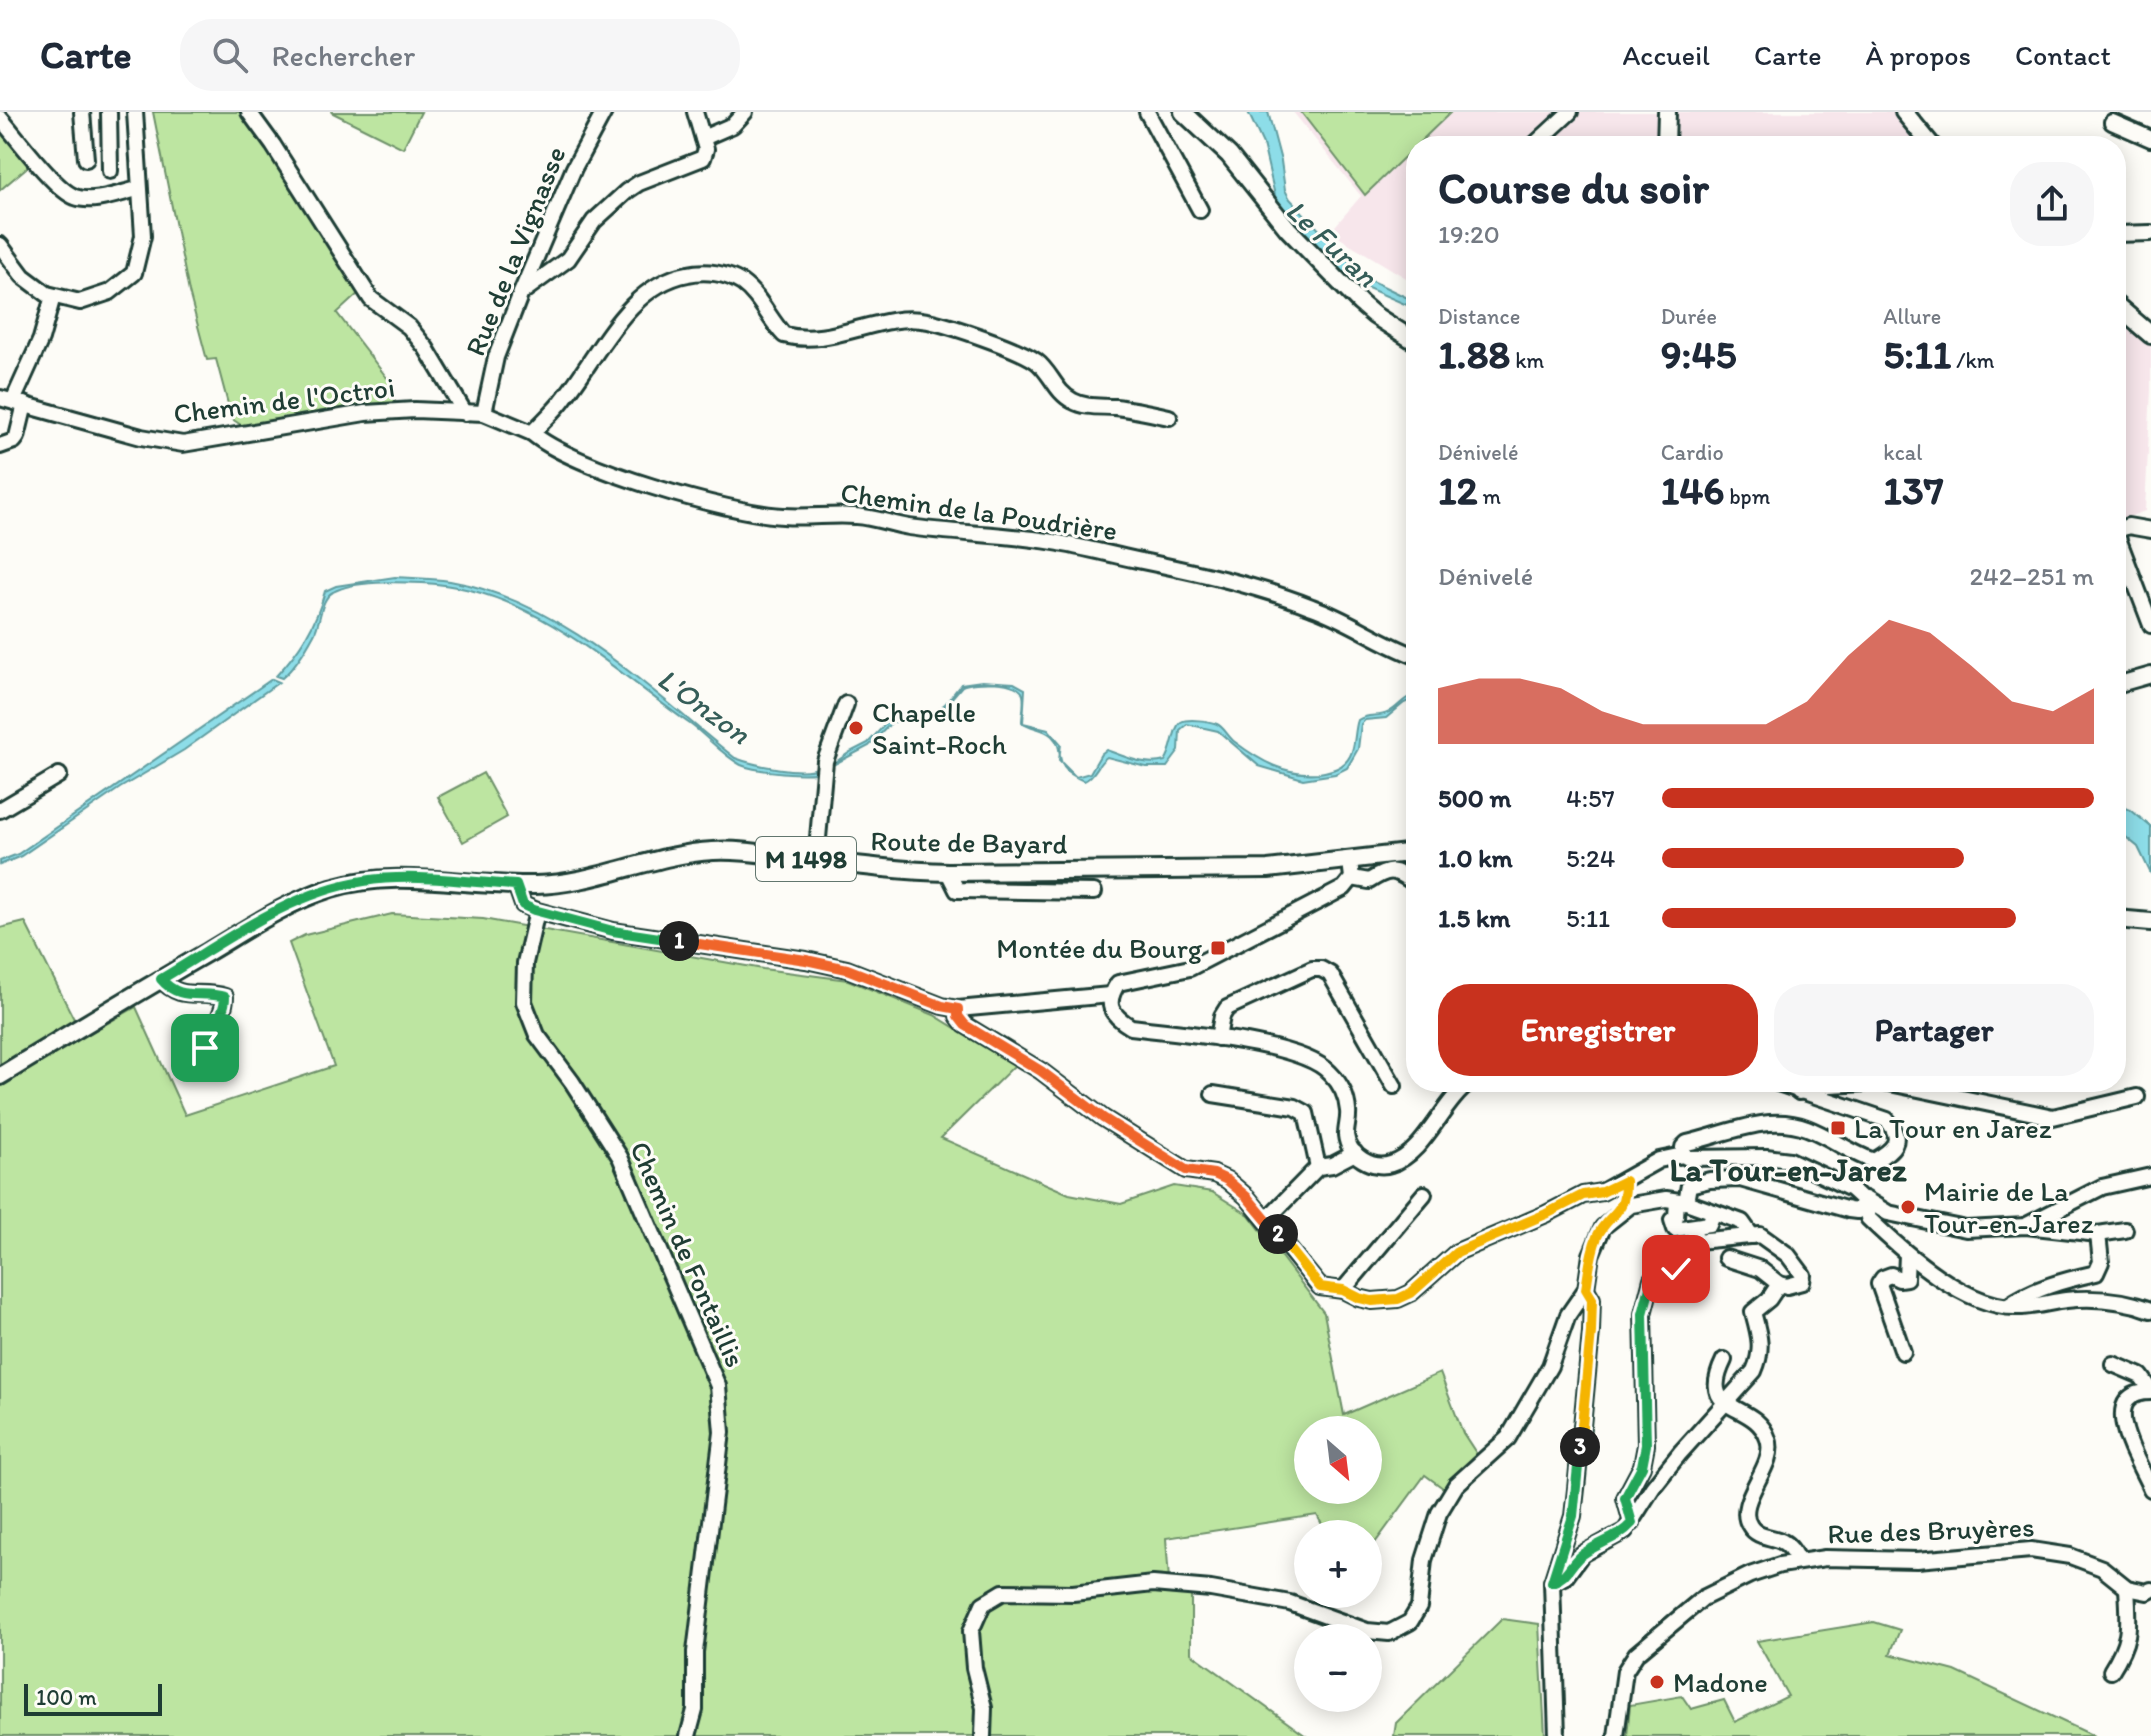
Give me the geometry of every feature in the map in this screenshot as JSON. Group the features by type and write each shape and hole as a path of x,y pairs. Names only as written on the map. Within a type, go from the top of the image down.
{"main road":[{"path":"1183,112 1229,155 1288,229 1360,303 1406,336"},
{"path":"1666,136 1667,112"},
{"path":"1904,112 1924,136"},
{"path":"2126,314 2151,335"},
{"name":"Route de Bayard","path":"0,1076 300,900 347,884 404,877 516,885 569,882 677,856 713,851 742,851 903,871 948,872 1351,870 1406,855"},
{"path":"2126,920 2151,922"}],"street":[{"path":"82,112 86,159"},
{"path":"109,112 110,171"},
{"path":"0,245 23,276 47,294 80,302 110,292 134,273 143,236 135,112"},
{"path":"249,112 371,299 409,327 426,348 465,413"},
{"name":"Rue de la Vignasse","path":"484,413 496,357 521,293 574,168 604,112"},
{"path":"521,293 568,259 594,221 627,191 639,183 703,158 706,149 695,112"},
{"path":"703,138 733,125 745,112"},
{"path":"1147,112 1200,210"},
{"path":"1544,136 1570,112"},
{"path":"0,118 54,179 76,198 95,199 138,189"},
{"path":"2112,122 2151,139"},
{"path":"2126,234 2151,233"},
{"path":"532,433 564,399 619,321 639,300 659,284 701,271 739,282 754,293 784,335 815,339 907,319 927,321 1015,350 1037,362 1063,395 1074,402 1089,407 1136,410 1169,417"},
{"path":"0,446 17,437 13,401 41,339 53,296"},
{"name":"Chemin de l'Octroi","path":"13,401 141,437 183,444 365,413 415,410 484,413"},
{"name":"Chemin de la Poudrière","path":"484,413 532,433 545,445 665,490 782,516 858,516 909,527 1053,542 1183,570 1271,592 1314,607 1406,652"},
{"path":"2126,527 2151,530"},
{"path":"2126,559 2151,625"},
{"path":"2126,682 2151,675"},
{"path":"816,860 825,768 846,704"},
{"path":"0,810 59,775"},
{"path":"1406,878 1396,871 1382,873 1369,881 1351,870 1344,888 1190,968 1118,983 1110,995 1110,1006 1119,1020 1131,1027 1245,1042 1315,1060 1330,1072 1344,1091 1348,1110 1346,1135 1355,1153 1375,1166 1404,1159 1462,1092"},
{"path":"948,872 957,890 1094,892"},
{"path":"516,885 523,905 537,911 613,931 847,969 942,1006 958,1009 1110,995"},
{"name":"Chemin de Fontaillis","path":"537,911 525,963 524,1002 537,1035 572,1082 620,1157 718,1386 722,1432 695,1652 695,1710 688,1736"},
{"path":"1218,1038 1222,1016 1227,1008 1312,969 1321,969 1330,974 1394,1086"},
{"path":"161,979 169,989 187,995 215,994 225,997 225,1005 205,1048 214,1066"},
{"path":"958,1009 958,1016 965,1025 1041,1071 1103,1118 1186,1170 1214,1174 1227,1180 1247,1197 1320,1287 1343,1290 1359,1298 1372,1301 1398,1299 1411,1293 1457,1252 1583,1195 1602,1192 1659,1160 1683,1155 1688,1158 1766,1157 1790,1160 1851,1189 1865,1206 1868,1218 1907,1255 1943,1281 1988,1302 2015,1308 2068,1300 2113,1300 2151,1310"},
{"path":"1683,1155 1683,1147 1687,1143 1767,1123 1808,1128 1857,1156 1874,1161 1891,1151 1897,1139 1895,1129 1887,1120 1799,1092"},
{"path":"1933,1092 2053,1117 2137,1097"},
{"path":"1213,1094 1295,1107 1306,1113 1318,1167"},
{"path":"1266,1220 1318,1167 1332,1165 1355,1153"},
{"path":"2026,1226 2102,1187 2151,1176"},
{"path":"1736,1238 1731,1259 1760,1269 1779,1284 1787,1286 1802,1282 1803,1275 1788,1255 1760,1235 1736,1238 1675,1229 1672,1220 1689,1185 1710,1180 1740,1179 1849,1210 1857,1211 1865,1206 1966,1229 2026,1226 2098,1234 2125,1230"},
{"path":"1617,1215 1625,1193 1625,1181"},
{"path":"1343,1290 1424,1194"},
{"path":"983,1736 984,1708 974,1668 971,1631 983,1604 1003,1592 1073,1593 1153,1584 1211,1589 1290,1603 1367,1631 1389,1633 1410,1622 1419,1607 1424,1560 1439,1513 1456,1485 1508,1438 1550,1366 1568,1315 1586,1289 1591,1255 1603,1227 1631,1205 1666,1199 1742,1222 1752,1236"},
{"path":"1695,1234 1709,1224 1714,1212"},
{"path":"2007,1306 2020,1297 2059,1281 2096,1273 2101,1262 2098,1234"},
{"path":"1903,1352 1879,1284 1891,1275 1906,1278 1907,1255"},
{"path":"1632,1523 1625,1498 1642,1466 1646,1445 1643,1314 1652,1279 1676,1269"},
{"path":"1552,1582 1562,1579 1582,1554 1619,1536 1632,1523 1671,1464 1754,1371 1761,1355 1753,1312 1769,1299 1779,1284"},
{"path":"1557,1736 1552,1582 1573,1516 1591,1332 1592,1299 1586,1289"},
{"path":"1724,1360 1716,1376 1715,1387 1720,1399 1757,1424 1768,1439 1768,1457 1747,1507 1750,1528 1787,1545 1798,1561"},
{"path":"2113,1364 2141,1376 2151,1391 2132,1397 2123,1409 2122,1427 2151,1489"},
{"name":"Rue des Bruyères","path":"1616,1736 1625,1671 1649,1641 1690,1607 1718,1589 1750,1575 1798,1561 1825,1558 1917,1560 2031,1550 2070,1556 2102,1568 2127,1588"},
{"path":"2111,1671 2126,1647 2129,1622 2127,1588 2151,1590"}],"shaded area":[{"path":"1293,112 1912,112 1935,136 1406,136 1406,278 1330,232 1361,196"},
{"path":"2126,300 2151,324 2145,511 2126,518"}],"green space":[{"path":"153,112 244,112 361,291 337,313 394,387 388,392 399,407 244,427 232,419 216,359 207,360 189,292"},
{"path":"331,112 421,112 403,148"},
{"path":"1301,112 1451,112 1426,136 1406,136 1406,155 1365,195"},
{"path":"0,132 31,164 0,190"},
{"path":"483,773 507,817 463,842 438,797"},
{"path":"392,914 483,919 763,969 848,980 934,1015 1015,1065 941,1138 1069,1194 1121,1204 1174,1186 1212,1192 1249,1215 1324,1313 1344,1415 1440,1373 1463,1433 1478,1456 1447,1491 1425,1475 1382,1533 1382,1520 1320,1520 1317,1515 1166,1538 1170,1594 1191,1595 1191,1653 1306,1736 0,1736 0,928 25,922 83,1037 136,1007 185,1115 334,1066 289,943 305,935"},
{"path":"1502,1619 1539,1624 1545,1736 1394,1736 1396,1723"},
{"path":"1874,1622 1900,1630 1890,1654 1955,1671 2094,1736 1627,1736 1630,1705 1682,1696 1691,1709 1724,1700 1735,1722 1788,1696 1757,1641"}],"water":[{"path":"1248,112 1268,112 1285,190 1290,199 1364,277 1406,297 1406,305 1354,282 1295,226 1277,204 1263,144"},
{"path":"395,577 450,581 490,591 529,607 602,652 735,758 778,768 802,770 820,767 824,771 782,772 741,765 565,633 497,598 461,588 422,583 377,583 353,585 333,592 323,605 316,629 300,658 282,678 276,676 306,636 325,591 336,586"},
{"path":"272,679 279,682 184,750 120,788 21,856 0,865 0,861 18,854"},
{"path":"982,681 1014,683 1025,689 1023,723 1024,698 1020,690 1005,684 968,684 962,686 945,706 926,721 892,722 869,746 827,768 868,743 889,720 928,719 961,684"},
{"path":"1406,700 1386,718 1365,720 1361,724 1358,749 1347,768 1335,774 1303,779 1259,766 1218,731 1187,724 1180,730 1179,751 1167,767 1146,767 1107,757 1084,781 1076,777 1090,773 1106,750 1142,762 1165,761 1178,725 1194,720 1217,724 1244,749 1274,766 1295,772 1328,771 1341,766 1350,756 1358,720 1385,714"},
{"path":"1024,723 1048,729 1061,744 1060,754 1052,736"},
{"path":"2126,808 2151,827 2151,874 2138,847 2126,837"}],"place":[{"name":"Chapelle Saint-Roch","path":"856,728"},
{"name":"Montée du Bourg","path":"1218,948"},
{"name":"La Tour en Jarez","path":"1838,1128"},
{"name":"Mairie de La Tour-en-Jarez","path":"1908,1207"},
{"name":"Madone","path":"1657,1682"}],"district":[{"name":"La Tour-en-Jarez","path":"1788,1170"}],"route":[{"path":"205,1048 225,1005 225,997 215,994 187,995 169,989 161,979 300,900 347,884 404,877 516,885 523,905 537,911 613,931 847,969 942,1006 958,1009 958,1016 965,1025 1041,1071 1103,1118 1186,1170 1214,1174 1227,1180 1247,1197 1320,1287 1343,1290 1359,1298 1372,1301 1398,1299 1411,1293 1457,1252 1583,1195 1602,1192 1625,1181 1625,1193 1617,1215 1603,1227 1591,1255 1586,1289 1592,1299 1591,1332 1573,1516 1552,1582 1566,1576 1582,1554 1619,1536 1632,1523 1625,1498 1642,1466 1646,1445 1643,1314 1652,1279 1676,1269"}],"water label":[{"name":"Le Furan","path":"1332,243"},
{"name":"L'Onzon","path":"704,706"}]}
